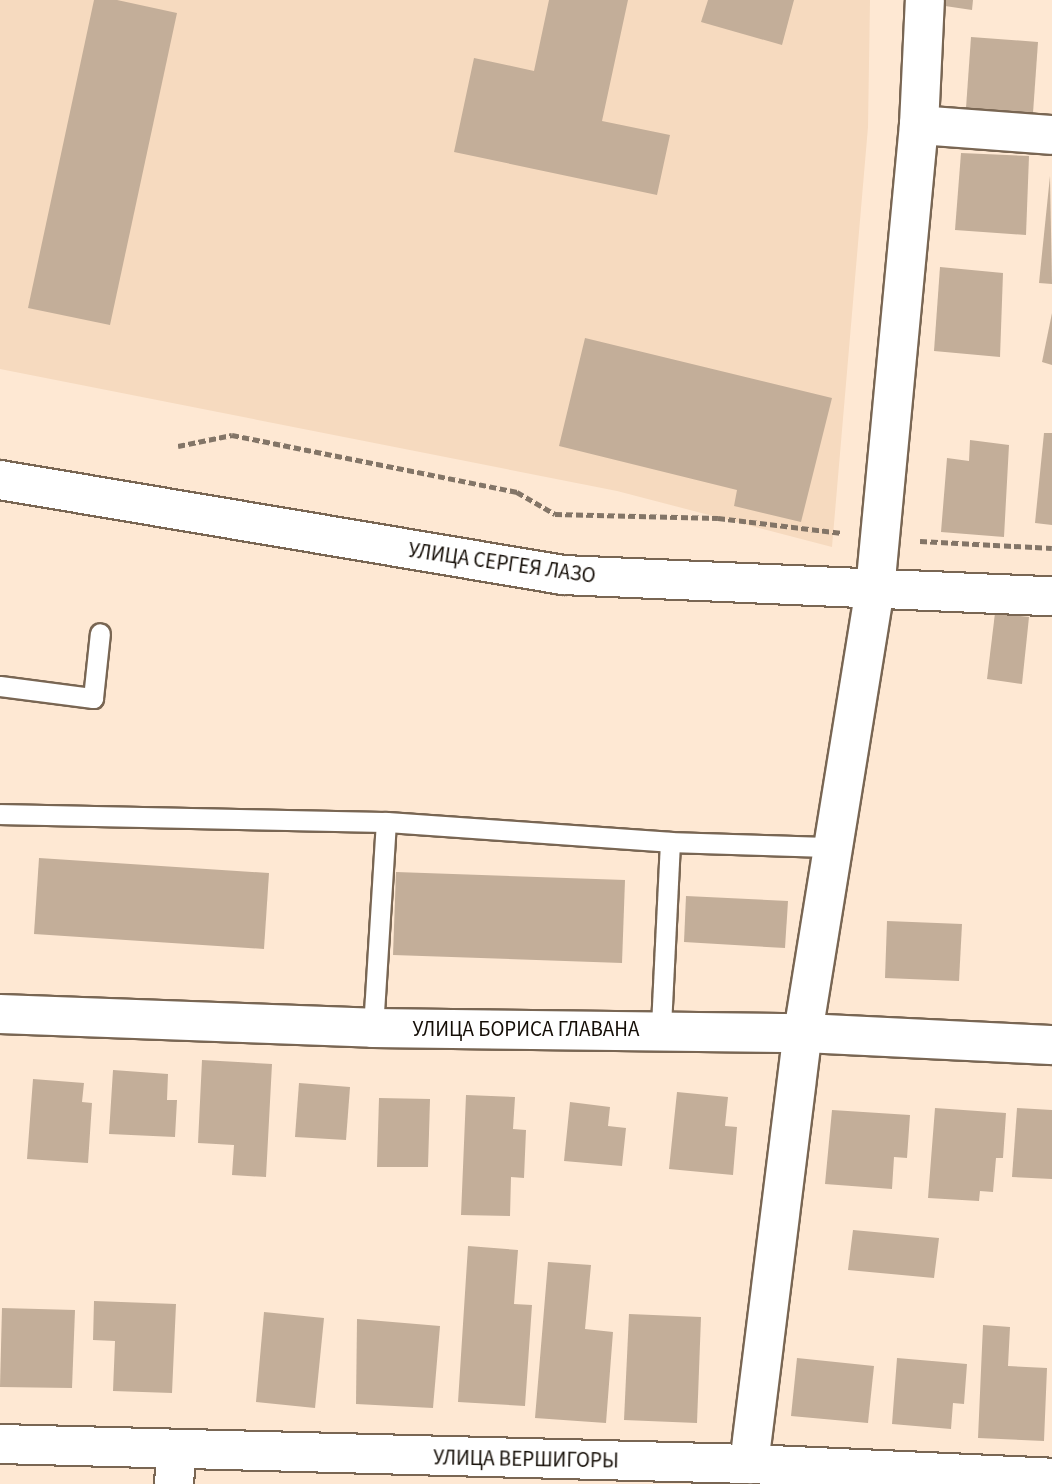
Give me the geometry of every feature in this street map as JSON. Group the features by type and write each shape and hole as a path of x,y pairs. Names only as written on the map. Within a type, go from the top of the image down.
{"street":[{"path":"749,1464 803,1033 875,590 919,125 925,0"},
{"path":"919,125 1052,135"},
{"name":"УЛИЦА СЕРГЕЯ ЛАЗО","path":"0,480 563,575 1052,596"},
{"name":"УЛИЦА БОРИСА ГЛАВАНА","path":"0,1014 373,1028 803,1033 1052,1045"},
{"name":"УЛИЦА ВЕРШИГОРЫ","path":"0,1444 175,1468 749,1464 1052,1478"}],"lane":[{"path":"0,686 93,698 100,633"},
{"path":"0,814 386,822 670,842 834,847"},
{"path":"373,1028 386,822"},
{"path":"661,1030 670,842"}],"path":[{"path":"178,446 232,435 517,492 555,514 718,518 879,538 1052,548"}],"shaded area":[{"path":"0,0 870,0 868,127 832,547 617,491 0,369"}],"building":[{"path":"94,0 117,0 177,13 110,325 28,308"},
{"path":"549,0 628,0 602,121 670,135 657,195 454,152 474,58 534,71"},
{"path":"708,0 794,0 782,45 701,22"},
{"path":"946,0 973,0 972,10 945,6"},
{"path":"971,37 1038,42 1033,113 966,108"},
{"path":"961,153 1029,156 1026,235 955,230"},
{"path":"1050,176 1052,284 1039,283"},
{"path":"940,267 1003,273 1000,357 934,351"},
{"path":"1052,313 1052,365 1042,362"},
{"path":"585,338 832,398 801,522 734,506 737,490 559,446"},
{"path":"1044,433 1052,433 1052,525 1035,523"},
{"path":"970,440 1009,445 1004,537 941,532 947,458 969,461"},
{"path":"995,613 1029,617 1022,684 987,679"},
{"path":"39,858 269,873 264,949 34,934"},
{"path":"396,872 625,880 622,963 393,955"},
{"path":"686,896 788,901 785,948 684,942"},
{"path":"887,921 962,924 959,981 885,978"},
{"path":"202,1060 272,1064 266,1177 232,1175 234,1145 198,1143"},
{"path":"113,1070 168,1074 167,1100 177,1100 175,1137 109,1134"},
{"path":"33,1079 84,1083 82,1102 92,1103 88,1163 27,1159"},
{"path":"299,1083 350,1087 346,1140 295,1137"},
{"path":"677,1092 728,1097 725,1126 737,1127 733,1175 669,1169"},
{"path":"466,1095 515,1097 513,1129 526,1130 524,1178 511,1177 510,1216 461,1215"},
{"path":"379,1098 430,1099 428,1167 377,1167"},
{"path":"570,1102 610,1107 608,1126 626,1128 622,1166 564,1161"},
{"path":"935,1108 1006,1113 1003,1158 996,1158 993,1192 980,1191 979,1201 928,1198"},
{"path":"1017,1108 1052,1110 1052,1179 1012,1177"},
{"path":"832,1110 910,1115 907,1158 894,1157 892,1189 825,1184"},
{"path":"853,1230 939,1238 934,1278 848,1270"},
{"path":"468,1246 518,1250 514,1304 532,1305 525,1406 458,1402"},
{"path":"548,1262 591,1265 585,1329 613,1332 606,1423 535,1418"},
{"path":"94,1301 176,1304 172,1393 113,1391 115,1341 93,1340"},
{"path":"2,1308 75,1310 72,1388 0,1387"},
{"path":"264,1312 324,1318 315,1408 256,1402"},
{"path":"629,1314 701,1317 697,1423 624,1420"},
{"path":"357,1319 440,1326 433,1408 356,1404"},
{"path":"983,1325 1010,1327 1008,1366 1047,1368 1044,1441 978,1438"},
{"path":"797,1358 874,1366 868,1423 791,1416"},
{"path":"897,1358 967,1364 964,1404 953,1403 951,1429 892,1424"}]}
